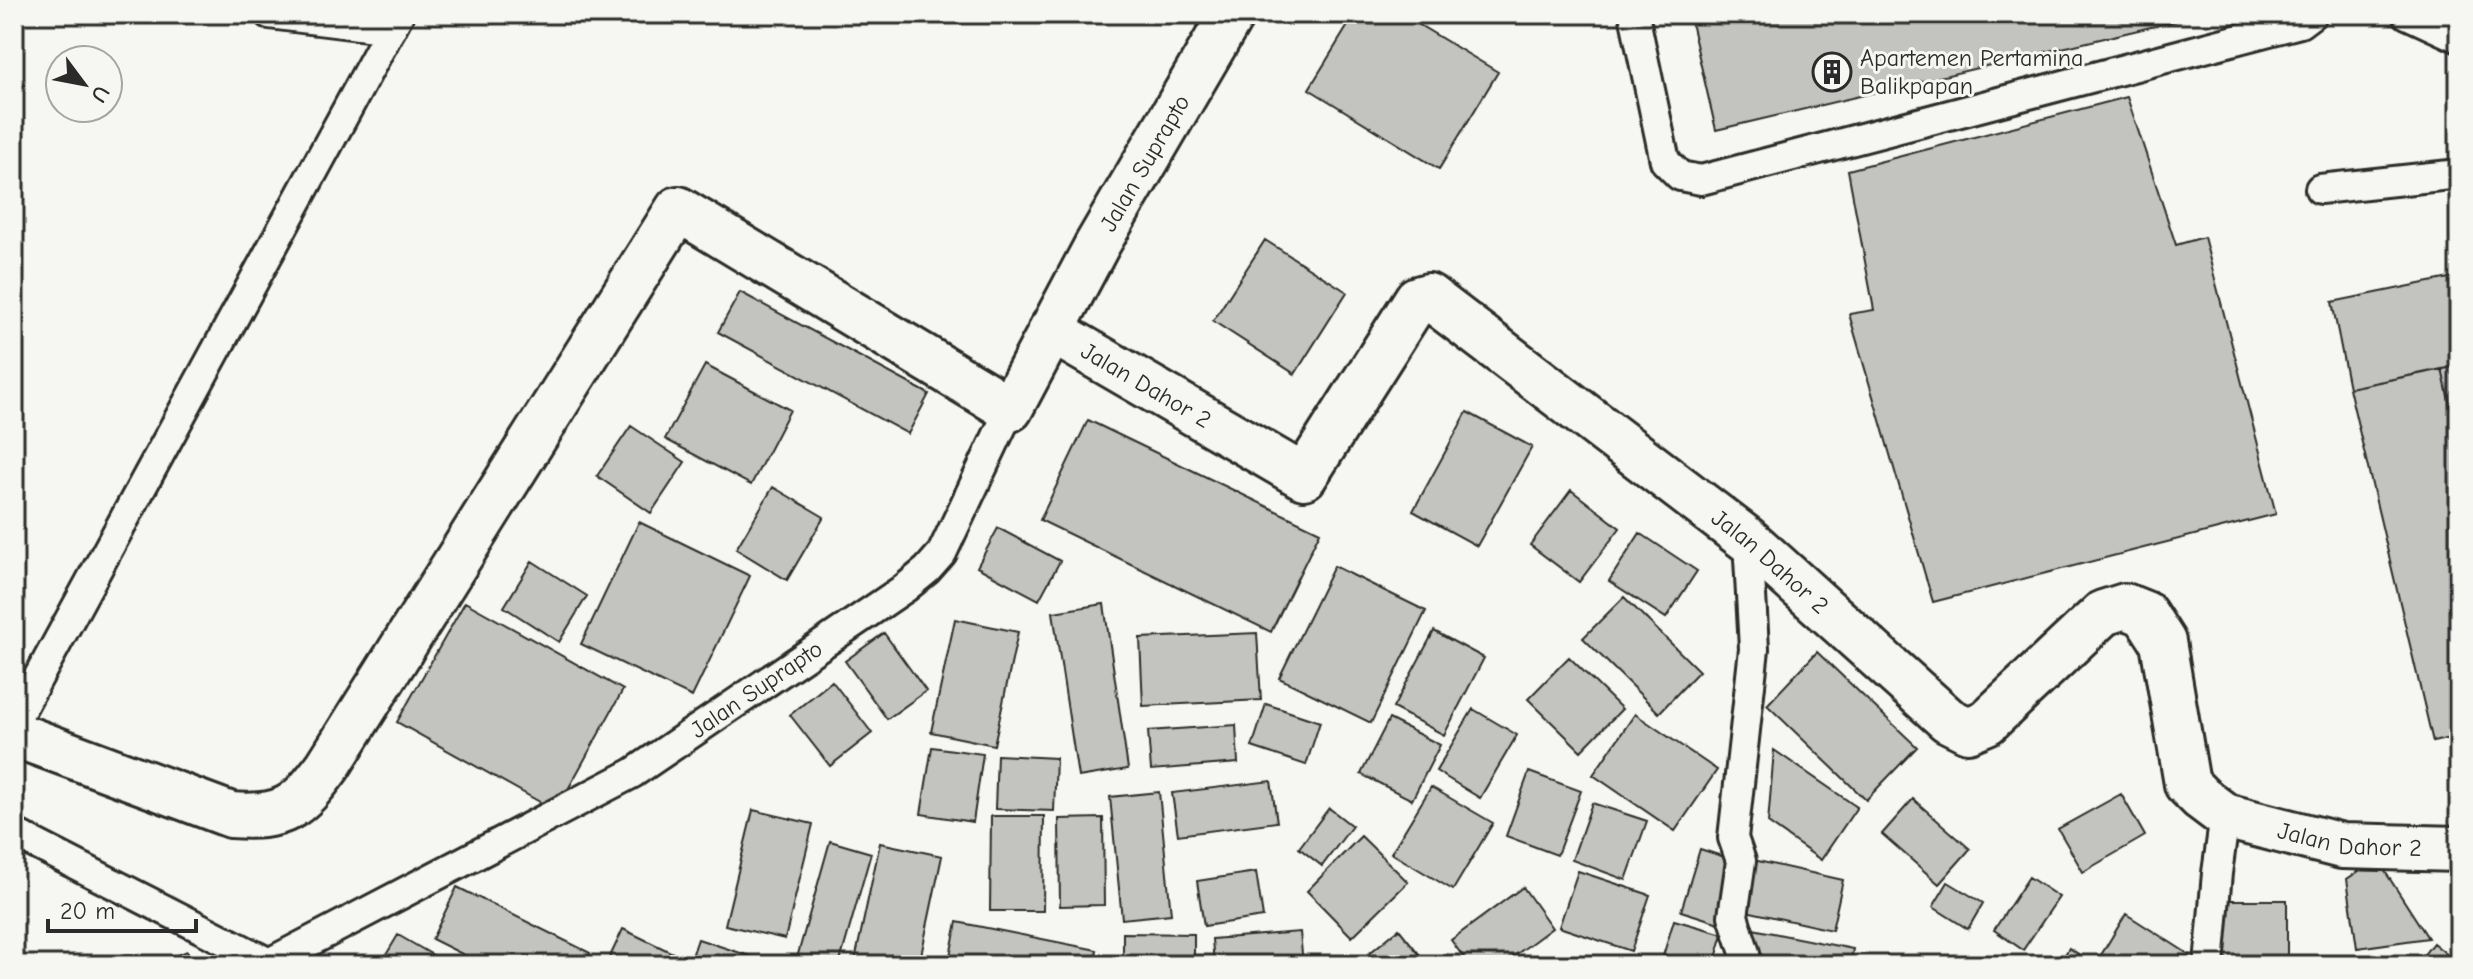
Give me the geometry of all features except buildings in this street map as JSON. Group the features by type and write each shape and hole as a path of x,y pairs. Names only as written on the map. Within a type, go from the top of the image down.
{"street":[{"name":"Jalan Suprapto","path":"1010,409 1097,245 1232,14"},
{"path":"14,734 231,815 261,817 287,810 309,792 328,766 678,209 1010,409"},
{"name":"Jalan Dahor 2","path":"1051,330 1304,477 1417,299 1428,296 1748,540 1948,720 1968,730 1987,722 2103,613 2125,606 2145,614 2163,642 2187,784 2225,816 2342,846 2458,853"}],"lane":[{"path":"14,722 395,21 269,14"},
{"path":"1634,14 1665,161 1680,176 1701,180 2300,23 2312,14"},
{"path":"2407,14 2459,38"},
{"path":"2320,189 2459,174"},
{"name":"Jalan Suprapto","path":"14,833 269,963 633,773 905,588 942,553 1010,409"},
{"path":"1746,965 1733,916 1741,861 1733,838 1754,649 1748,540"},
{"path":"2209,965 2225,816"}],"place":[{"name":"Apartemen Pertamina Balikpapan","path":"1832,72"}]}
